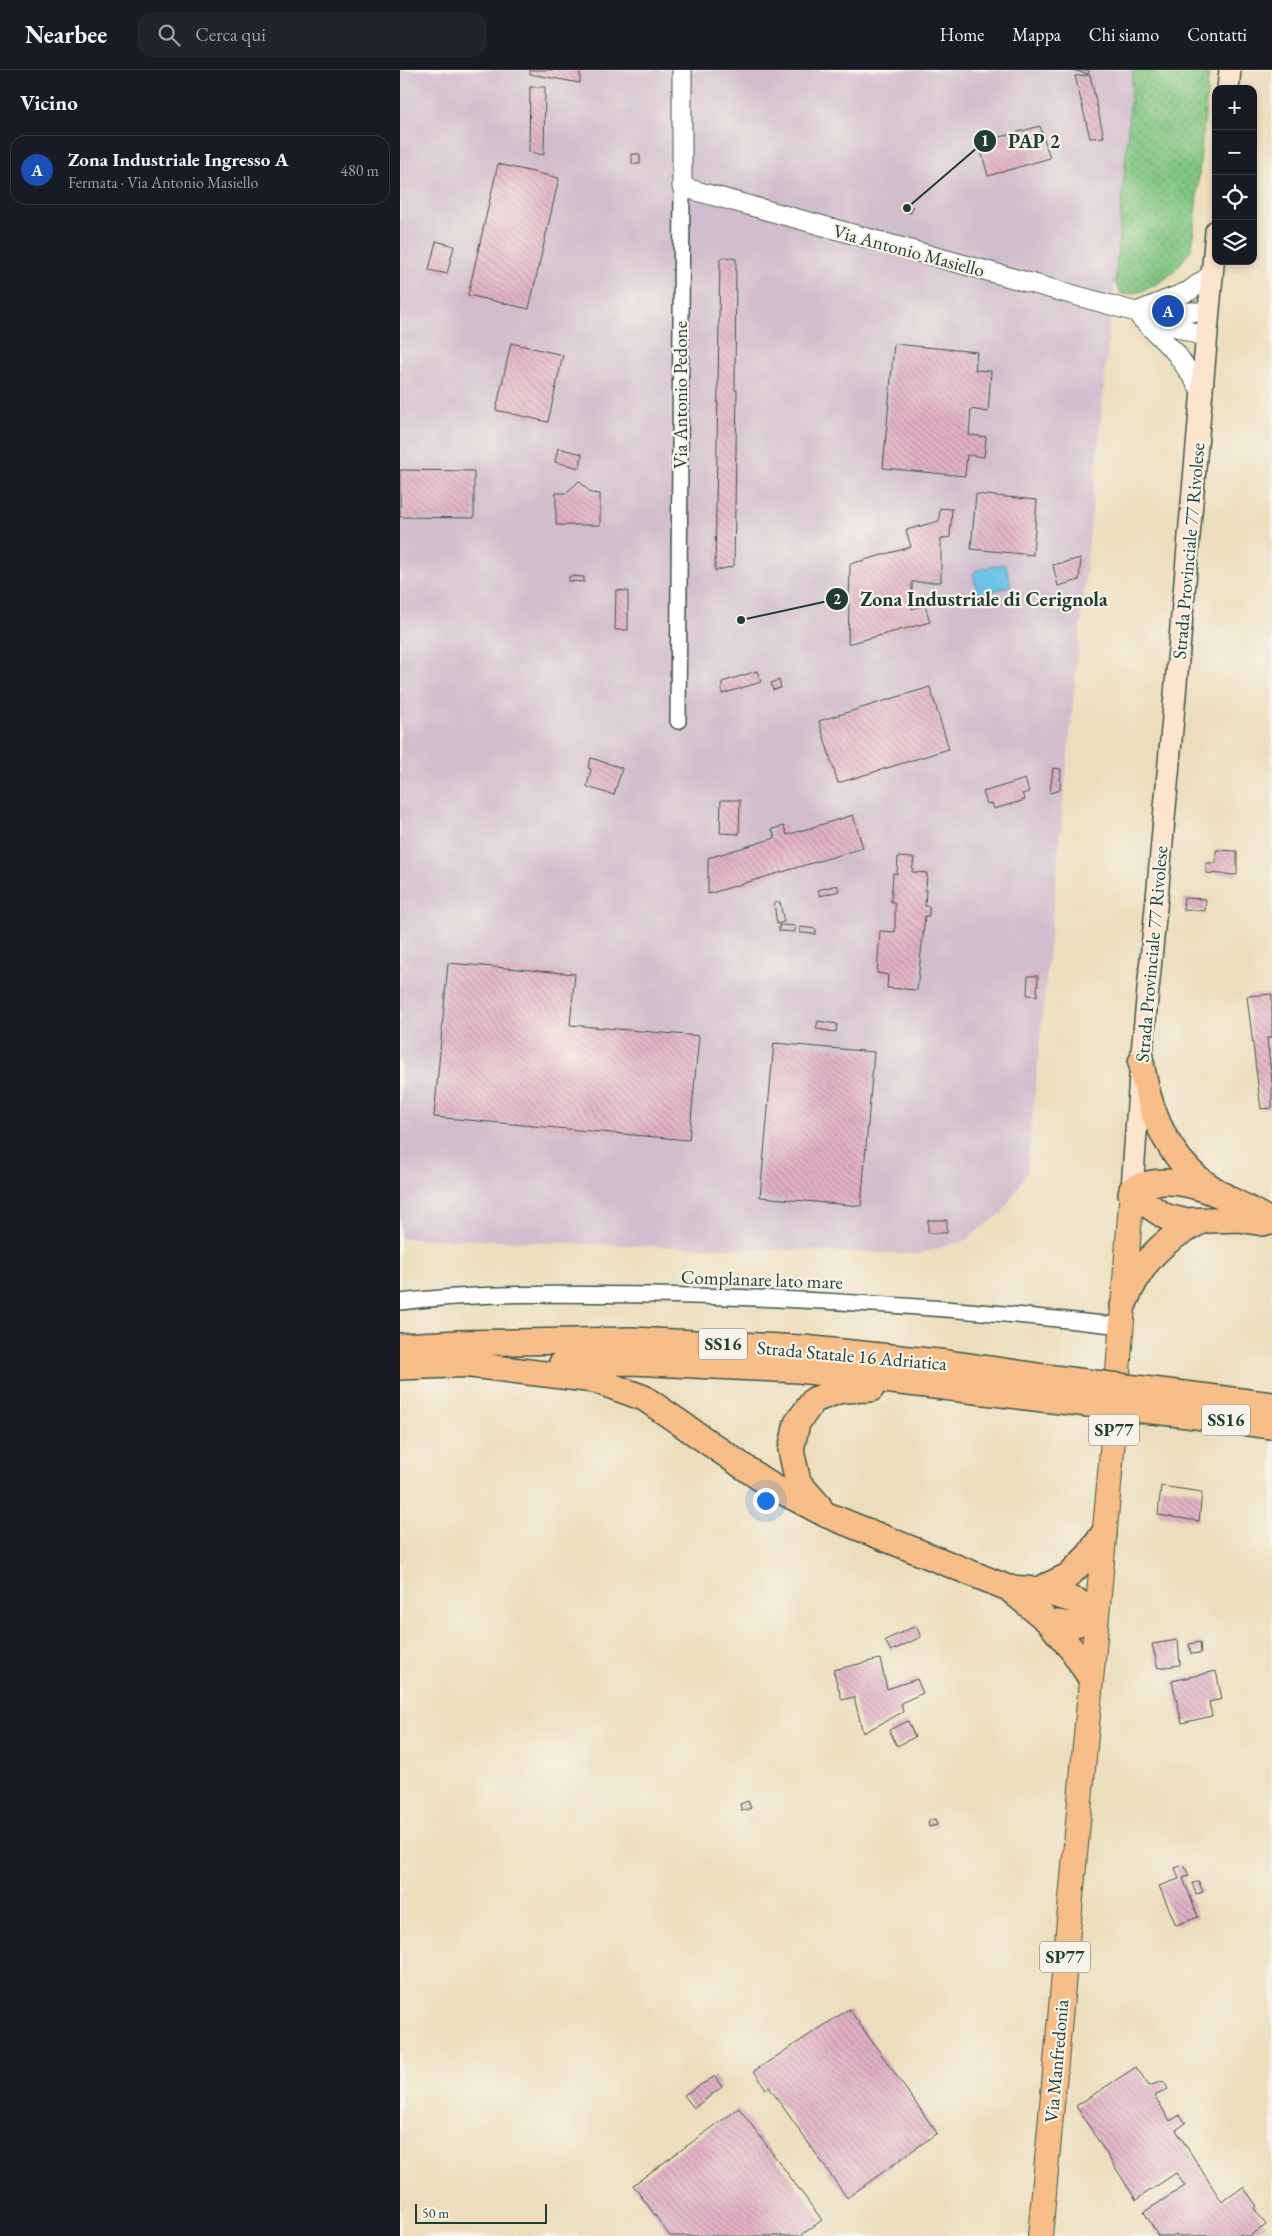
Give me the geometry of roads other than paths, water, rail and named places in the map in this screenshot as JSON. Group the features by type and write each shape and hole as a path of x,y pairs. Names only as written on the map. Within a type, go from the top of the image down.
{"highway":[{"path":"1141,1062 1153,1109 1175,1153 1189,1170 1205,1184 1232,1201"},
{"path":"1272,1222 1212,1192 1174,1182 1158,1181 1144,1183 1132,1191 1166,1217 1183,1221 1239,1219 1272,1225"},
{"path":"1122,1316 1135,1281 1153,1254 1165,1241 1183,1229 1202,1221"},
{"name":"Strada Statale 16 Adriatica","path":"400,1346 631,1340 793,1348 948,1363 1044,1388"},
{"name":"Strada Statale 16 Adriatica","path":"400,1367 462,1364 632,1362 798,1370 946,1386 1044,1388 1182,1404 1272,1405"},
{"path":"462,1364 595,1380 644,1398 770,1485 827,1515 1008,1588 1049,1622 1073,1651 1090,1677"},
{"path":"827,1515 798,1482 790,1450 796,1423 814,1400 841,1390 946,1386"},
{"path":"1182,1404 1272,1390"},
{"name":"Strada Statale 16 Adriatica","path":"1182,1404 1272,1426"},
{"path":"1038,1590 1068,1576 1089,1555 1104,1533"},
{"path":"1008,1588 1038,1590 1077,1600 1095,1618 1072,1625 1049,1622"}],"main road":[{"path":"1228,85 1230,70"},
{"name":"Strada Provinciale 77 Rivolese","path":"1090,1677 1122,1316 1141,1062 1203,393 1213,265"},
{"name":"Via Manfredonia","path":"1040,2236 1090,1677"}],"street":[{"name":"Via Antonio Pedone","path":"678,721 682,70"},
{"name":"Via Antonio Masiello","path":"682,187 1136,312"},
{"path":"1136,312 1189,291 1212,274"},
{"path":"1136,312 1209,312"},
{"path":"1136,312 1207,338"},
{"path":"1136,312 1176,353 1203,393"},
{"name":"Complanare lato mare","path":"400,1302 438,1297 543,1294 739,1297 1122,1316"}],"water":[{"path":"1001,564 1006,566 1011,586 982,594 977,591 973,573 977,570"}],"place":[{"name":"PAP 2","path":"907,208"},
{"name":"Zona Industriale Ingresso A","path":"1168,311"},
{"name":"Zona Industriale di Cerignola","path":"741,620"}]}
